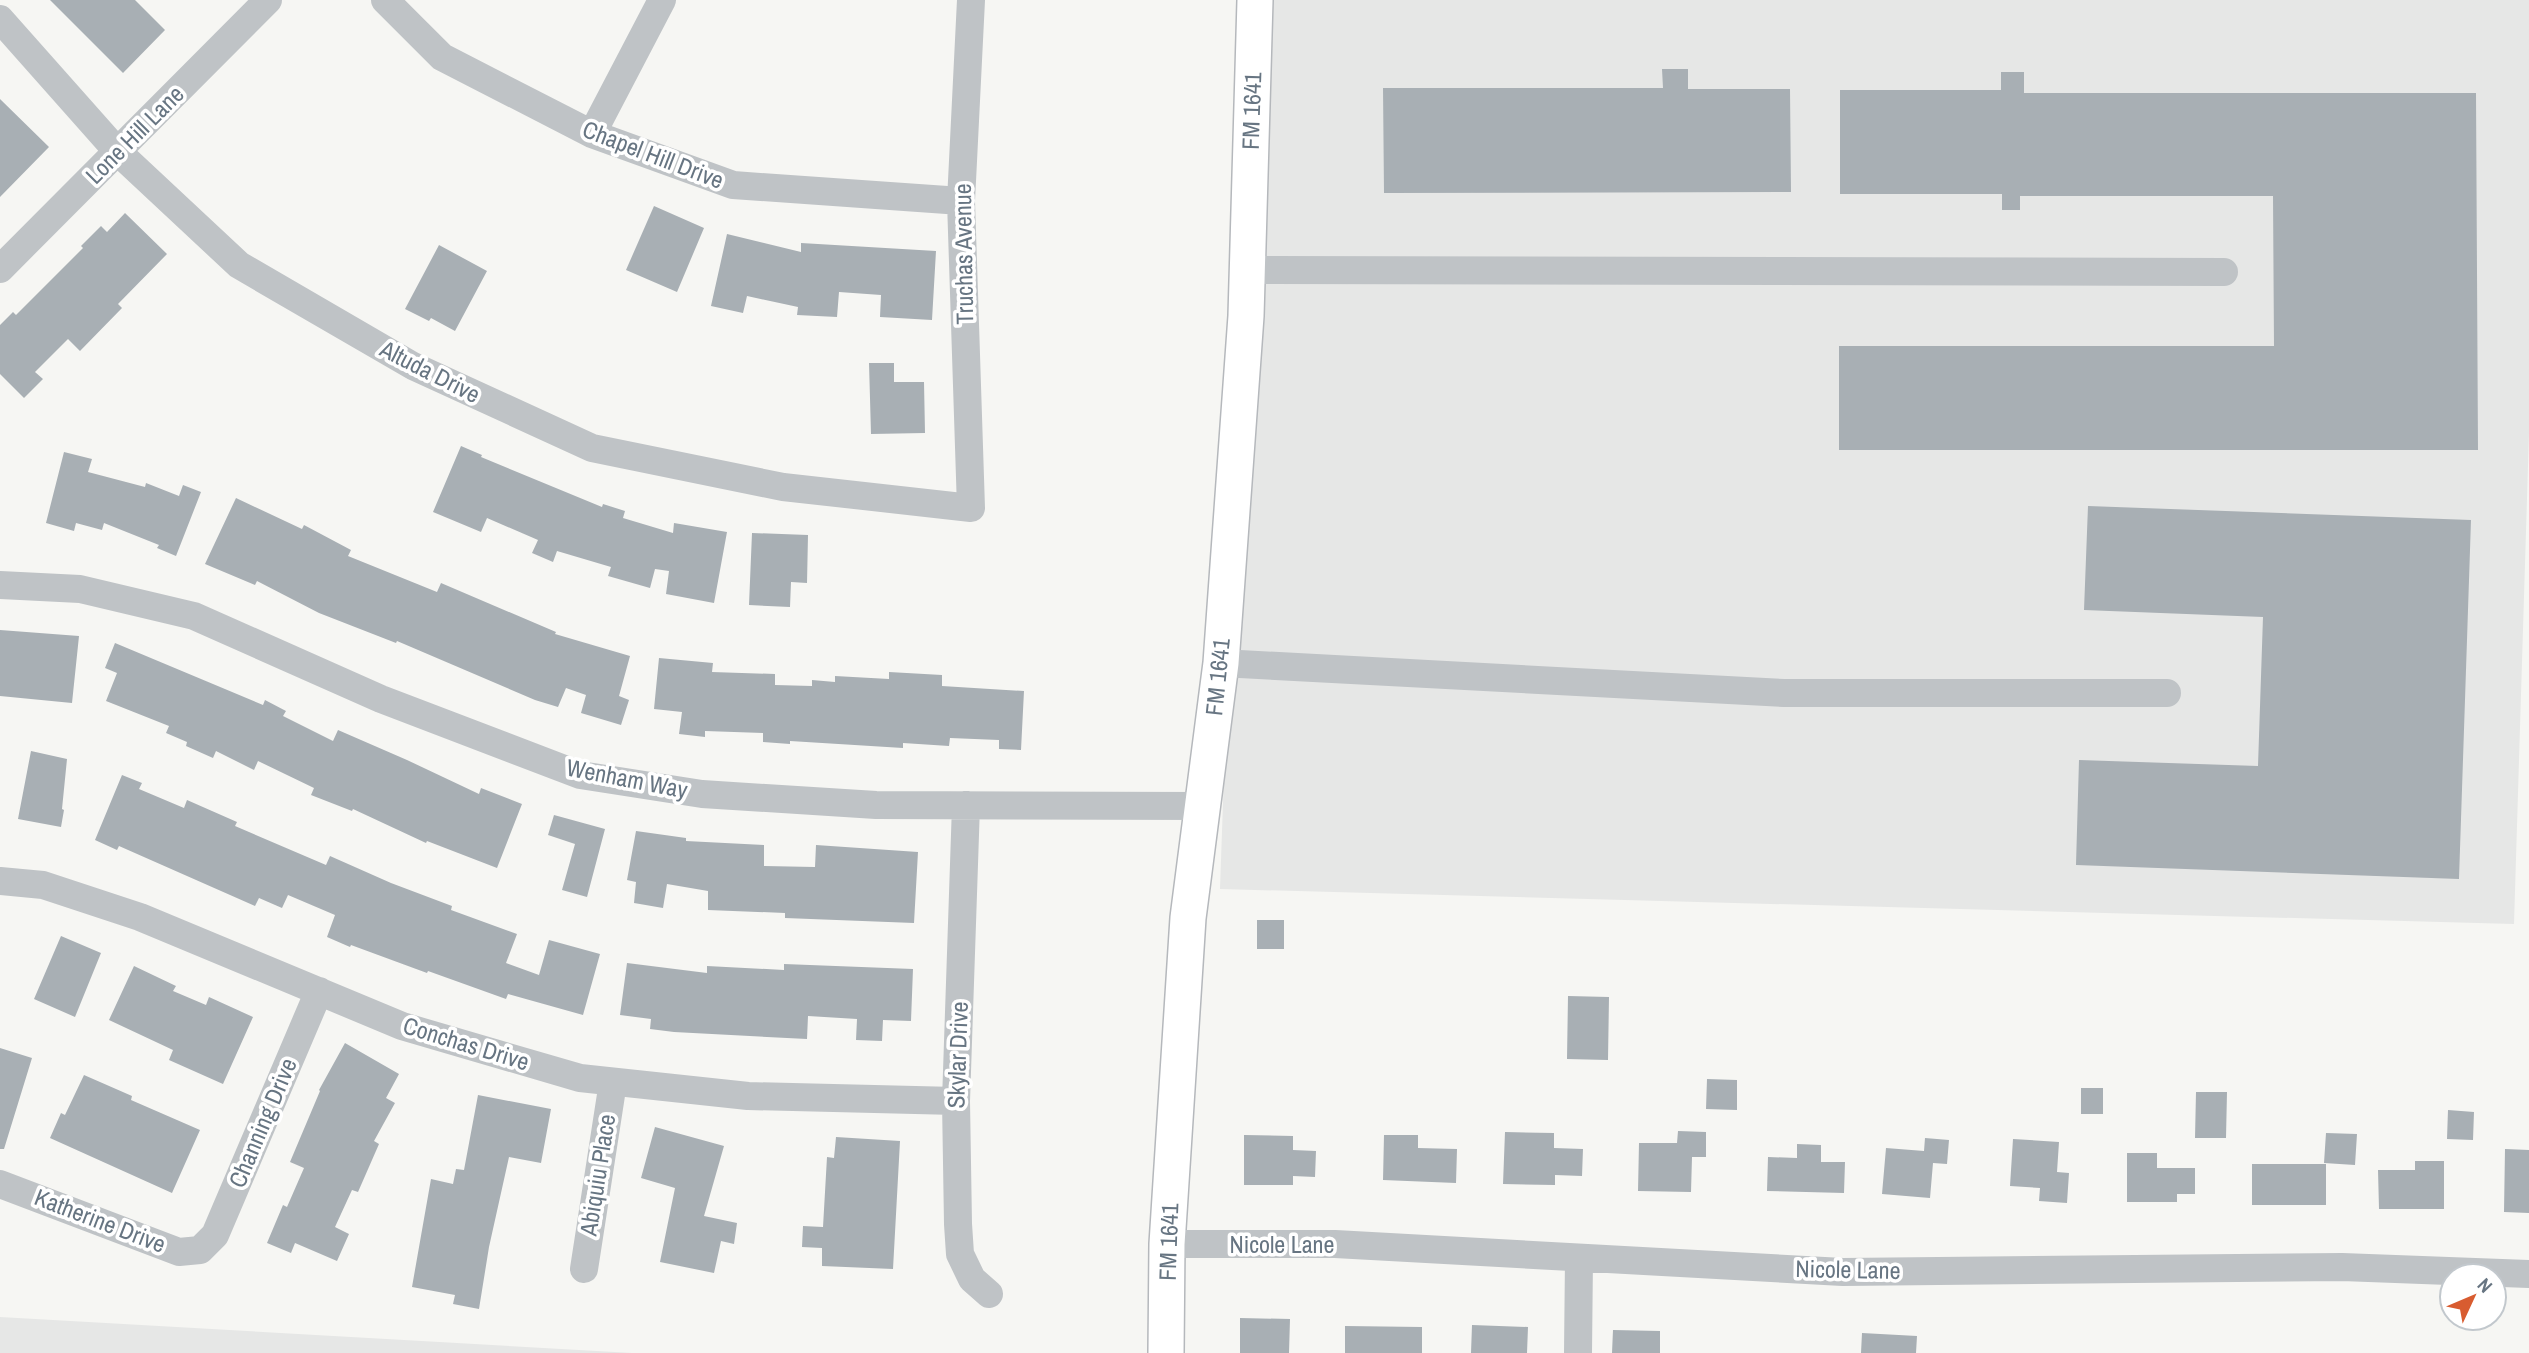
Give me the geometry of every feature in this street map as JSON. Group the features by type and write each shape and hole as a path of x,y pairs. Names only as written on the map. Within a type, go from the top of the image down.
{"main road":[{"name":"FM 1641","path":"1166,1353 1167,1244 1188,918 1221,663 1247,270 1255,0"}],"street":[{"name":"Lone Hill Lane","path":"0,269 268,0"},
{"name":"Chapel Hill Drive","path":"385,0 442,57 592,134 733,185 961,201"},
{"path":"592,134 662,0"},
{"name":"Truchas Avenue","path":"971,0 961,201 971,508"},
{"name":"Altuda Drive","path":"0,19 118,152 239,265 413,366 592,448 783,487 971,508"},
{"path":"1247,270 2224,272"},
{"name":"Wenham Way","path":"0,585 80,589 194,616 381,699 580,775 702,794 876,805 1202,806"},
{"path":"1221,663 1784,693 2167,693"},
{"name":"Skylar Drive","path":"966,805 956,1101 960,1255 972,1279 989,1294"},
{"name":"Conchas Drive","path":"0,881 43,885 140,917 402,1026 580,1078 748,1096 956,1101"},
{"name":"Channing Drive","path":"200,1250 215,1235 318,991"},
{"name":"Abiquiu Place","path":"584,1269 612,1082"},
{"name":"Katherine Drive","path":"0,1184 179,1252 200,1250"},
{"name":"Nicole Lane","path":"1167,1244 1335,1244 1843,1272 2342,1267 2529,1274"},
{"path":"1577,1353 1579,1258"}],"shaded area":[{"path":"1251,0 2529,0 2529,433 2514,924 1220,889"},
{"path":"0,1317 632,1353 0,1353"}],"building":[{"path":"50,0 135,0 165,30 123,73"},
{"path":"1662,69 1688,69 1688,89 1790,89 1791,192 1384,193 1383,88 1663,88"},
{"path":"2001,72 2024,72 2024,93 2476,93 2478,450 1839,450 1839,346 2274,346 2273,196 2020,196 2020,210 2002,210 2002,194 1840,194 1840,90 2001,90"},
{"path":"0,99 49,147 0,197"},
{"path":"654,206 704,228 677,292 626,270"},
{"path":"125,213 167,254 118,304 122,308 80,351 68,339 35,372 43,379 24,398 0,374 0,325 13,312 16,315 83,248 81,246 101,226 107,232"},
{"path":"727,234 801,252 801,243 936,251 932,320 880,317 881,295 839,292 837,317 797,315 798,307 747,296 743,313 711,306"},
{"path":"439,245 487,271 455,331 431,318 429,321 405,309"},
{"path":"869,363 894,363 894,382 924,382 925,433 871,434"},
{"path":"461,446 482,455 481,457 602,507 603,504 625,511 623,518 673,533 674,523 727,532 714,603 666,594 669,571 655,569 650,588 608,576 611,567 557,551 553,562 532,553 538,540 487,518 481,532 433,512"},
{"path":"64,452 92,459 88,472 145,487 146,483 179,496 183,485 201,492 176,556 157,548 159,545 104,523 102,530 76,523 74,531 46,523"},
{"path":"236,498 302,529 304,525 351,550 348,556 437,592 441,583 556,632 555,634 630,656 619,696 629,700 621,725 581,713 586,695 566,688 558,707 535,700 397,641 396,643 319,613 257,581 255,585 205,564"},
{"path":"2088,506 2471,520 2459,879 2076,865 2079,760 2258,766 2263,617 2084,610"},
{"path":"752,533 808,535 807,583 791,582 790,607 749,605"},
{"path":"0,630 79,636 72,703 0,696"},
{"path":"115,643 263,705 265,700 286,711 283,716 333,741 338,730 479,794 481,788 522,804 497,868 427,841 426,843 353,809 352,811 311,795 314,788 258,761 254,770 216,751 213,758 166,733 169,726 106,701 117,673 105,668"},
{"path":"659,658 713,663 712,672 775,674 775,685 812,686 812,680 835,682 835,676 889,679 889,672 942,675 942,686 1024,691 1021,750 999,749 999,740 950,738 949,746 903,743 903,748 790,741 790,744 763,742 763,733 705,731 705,737 679,734 682,712 654,709"},
{"path":"31,751 67,759 61,827 18,819"},
{"path":"122,775 142,783 139,789 184,808 187,800 237,822 235,826 326,865 330,856 452,906 451,910 517,934 506,963 539,975 549,940 600,954 583,1015 508,994 506,999 351,945 350,947 327,937 335,915 288,895 282,908 259,898 255,906 119,846 117,850 95,840"},
{"path":"554,815 605,829 587,897 562,890 575,844 548,835"},
{"path":"636,831 686,838 686,841 764,845 764,866 815,867 816,845 918,852 914,923 785,918 785,913 708,910 708,891 667,884 663,908 634,903 636,882 627,880"},
{"path":"1257,920 1284,920 1284,949 1257,949"},
{"path":"61,936 101,953 75,1017 34,999"},
{"path":"627,963 707,973 707,966 784,970 784,964 913,969 911,1021 883,1020 882,1041 856,1040 857,1019 808,1016 807,1039 650,1029 651,1019 620,1015"},
{"path":"134,966 176,986 173,991 206,1005 209,997 253,1017 223,1084 169,1060 173,1050 109,1020"},
{"path":"1568,996 1609,997 1608,1060 1567,1059"},
{"path":"345,1043 399,1074 386,1098 395,1103 374,1141 379,1144 358,1192 352,1190 335,1227 349,1234 337,1261 295,1243 291,1253 267,1243 283,1205 287,1207 304,1168 290,1162 319,1090"},
{"path":"0,1048 32,1058 4,1149 0,1149"},
{"path":"84,1075 132,1096 131,1100 200,1130 172,1193 50,1138 61,1113 65,1115"},
{"path":"1707,1079 1737,1080 1737,1110 1706,1109"},
{"path":"2081,1088 2103,1088 2103,1114 2081,1114"},
{"path":"2196,1092 2227,1092 2226,1138 2195,1138"},
{"path":"478,1095 551,1109 541,1163 509,1157 489,1247 479,1309 453,1304 455,1295 412,1287 431,1179 453,1184 456,1169 464,1170"},
{"path":"2448,1110 2474,1112 2473,1140 2447,1139"},
{"path":"655,1127 724,1146 704,1216 737,1223 734,1244 721,1241 714,1273 660,1262 675,1188 641,1178"},
{"path":"1678,1131 1706,1132 1706,1157 1692,1157 1691,1192 1638,1191 1639,1143 1677,1143"},
{"path":"1505,1132 1554,1133 1554,1148 1583,1149 1582,1176 1555,1175 1555,1185 1503,1184"},
{"path":"2326,1133 2357,1134 2355,1165 2324,1163"},
{"path":"1244,1135 1293,1136 1293,1150 1316,1151 1315,1177 1293,1176 1293,1185 1244,1185"},
{"path":"1384,1135 1418,1135 1418,1148 1457,1149 1456,1183 1383,1180"},
{"path":"836,1137 900,1141 893,1269 822,1266 822,1248 802,1247 803,1226 823,1227 827,1157 834,1158"},
{"path":"1925,1138 1949,1140 1947,1164 1933,1163 1930,1198 1882,1194 1886,1148 1924,1151"},
{"path":"2013,1139 2059,1142 2057,1172 2069,1173 2067,1203 2039,1201 2040,1188 2010,1186"},
{"path":"1797,1144 1821,1145 1821,1162 1845,1162 1844,1193 1767,1191 1768,1157 1797,1158"},
{"path":"2505,1149 2529,1150 2529,1213 2504,1212"},
{"path":"2127,1153 2157,1153 2157,1168 2195,1168 2195,1194 2177,1194 2177,1202 2127,1202"},
{"path":"2415,1161 2444,1161 2444,1209 2379,1209 2378,1170 2415,1170"},
{"path":"2252,1164 2326,1164 2326,1205 2252,1205"},
{"path":"1240,1318 1290,1319 1289,1353 1240,1353"},
{"path":"1472,1325 1528,1327 1527,1353 1471,1353"},
{"path":"1345,1326 1422,1327 1422,1353 1345,1353"},
{"path":"1613,1330 1660,1331 1660,1353 1612,1353"},
{"path":"1862,1333 1917,1336 1916,1353 1861,1353"}]}
